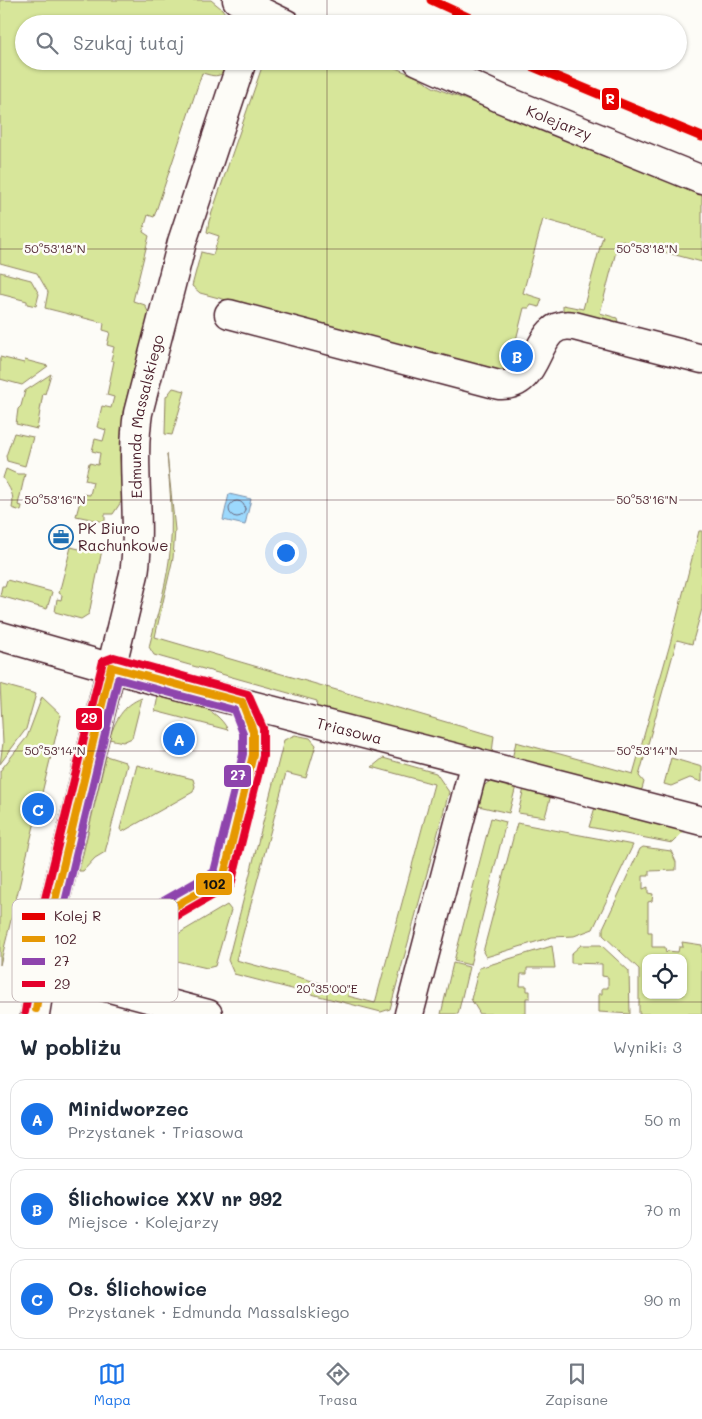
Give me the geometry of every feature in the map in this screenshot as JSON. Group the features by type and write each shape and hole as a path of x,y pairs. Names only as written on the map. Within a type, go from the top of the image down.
{"street":[{"name":"Edmunda Massalskiego","path":"57,899 67,849 134,574 138,548 135,432 138,413 184,234 239,70"},
{"name":"Kolejarzy","path":"437,70 502,100 702,180"},
{"path":"229,314 499,385 512,385 519,381 537,357 548,334 559,325 574,326 702,359"},
{"name":"Triasowa","path":"0,636 154,680 702,821"},
{"path":"409,1014 475,762"},
{"path":"163,1002 208,1014"}],"green space":[{"path":"0,0 211,0 222,9 226,15 15,15 15,70 225,70 221,75 213,76 202,73 154,217 148,215 143,232 149,236 133,301 145,305 149,314 123,412 120,457 123,499 113,514 105,514 105,522 76,516 82,494 90,495 93,482 85,480 89,463 98,465 100,453 92,451 95,439 103,441 106,430 97,427 102,406 111,408 114,397 107,395 114,361 111,360 114,347 107,345 110,332 103,330 104,323 45,308 48,292 37,273 0,263"},
{"path":"261,70 400,70 433,87 702,192 702,262 619,240 600,313 617,318 618,322 568,313 563,310 563,305 583,309 603,236 543,219 523,293 542,299 539,307 531,305 529,308 524,308 515,344 512,343 508,361 520,365 506,374 200,293 192,286 201,252 213,255 219,236 207,232 209,221"},
{"path":"0,272 31,280 39,294 36,306 27,304 27,301 0,294"},
{"path":"0,357 24,363 25,360 48,366 22,385 0,379"},
{"path":"51,374 45,394 43,393 37,429 16,424 18,409 21,406 25,391"},
{"path":"173,388 185,391 172,435 165,434 166,397"},
{"path":"14,433 33,437 25,466 7,461 6,456"},
{"path":"167,454 175,530 173,558 155,637 494,736 492,753 316,709 317,701 154,655 149,647 165,583 171,535"},
{"path":"6,469 17,474 25,474 18,505 22,506 21,511 12,508 12,495 3,478"},
{"path":"699,531 702,531 702,609 692,644 677,640 639,776 644,782 642,789 639,791 511,763 516,742 633,774 670,644"},
{"path":"80,545 102,550 89,614 81,619 55,612 57,599 61,600 62,595 59,593 71,547 79,549"},
{"path":"7,580 52,592 47,609 0,596 2,586 5,586"},
{"path":"0,684 36,694 26,729 0,764 3,743"},
{"path":"158,696 188,701 207,709 223,722 228,730 155,711"},
{"path":"42,697 61,715 16,899 12,899 12,916 0,965 0,771 27,737"},
{"path":"142,698 132,738 123,742 109,739 114,726 125,709"},
{"path":"295,735 310,738 316,745 306,778 286,773 236,960 349,991 348,996 375,1003 434,784 372,767 383,758 436,773 449,792 390,1009 381,1012 234,974 228,960 284,740"},
{"path":"106,756 125,762 127,765 105,852 95,858 83,871 79,871"},
{"path":"671,758 702,767 702,782 690,778 671,786 664,784"},
{"path":"137,765 193,779 195,786 193,792 122,832 120,829"},
{"path":"491,780 516,786 509,813 474,805 480,789"},
{"path":"524,788 551,795 545,817 518,813"},
{"path":"596,804 686,829 672,843 589,827"},
{"path":"491,818 506,822 470,965 454,961"},
{"path":"517,823 633,845 593,929 574,936 552,937 486,957 483,952"},
{"path":"643,847 671,851 676,862 676,870 649,871 649,876 643,876 643,889 648,887 648,893 653,894 652,901 648,902 648,932 652,932 652,947 665,947 666,953 667,951 678,952 679,947 683,947 682,942 702,945 702,1014 639,1014 639,969 603,935 603,928 640,849"},
{"path":"227,905 231,910 215,966 207,968 178,961 178,934"},
{"path":"581,945 601,945 629,971 630,1014 599,1012 599,994 602,994 602,988 608,988 608,977 602,976 602,964 571,963 571,954"},
{"path":"552,946 555,968 527,968 527,974 521,974 520,986 527,986 527,991 530,991 530,998 526,998 526,1014 480,1014 471,999 479,968"},
{"path":"453,963 469,967 458,1014 441,1014"}],"water":[{"path":"229,494 251,499 245,525 223,520"}],"rail line":[{"name":"R","path":"431,0 464,15"},
{"name":"R","path":"541,70 702,137"}],"transit line":[{"name":"29","path":"45,899 103,661 114,657 248,694 263,728 263,756 231,885 178,916"},
{"name":"102","path":"111,667 242,702"},
{"name":"102","path":"55,899 111,667"},
{"name":"27","path":"118,679 234,710 243,733 243,754 214,872 167,899"},
{"name":"27","path":"66,899 118,679"},
{"name":"102","path":"178,904 223,879 253,755 253,731 242,702"},
{"name":"29","path":"25,1012 27,1002"},
{"name":"102","path":"36,1009 37,1002"}],"place":[{"name":"Ślichowice XXV nr 992","path":"517,356"},
{"name":"PK Biuro Rachunkowe","path":"61,537"},
{"name":"Minidworzec","path":"179,739"},
{"name":"Os. Ślichowice","path":"38,809"}]}
